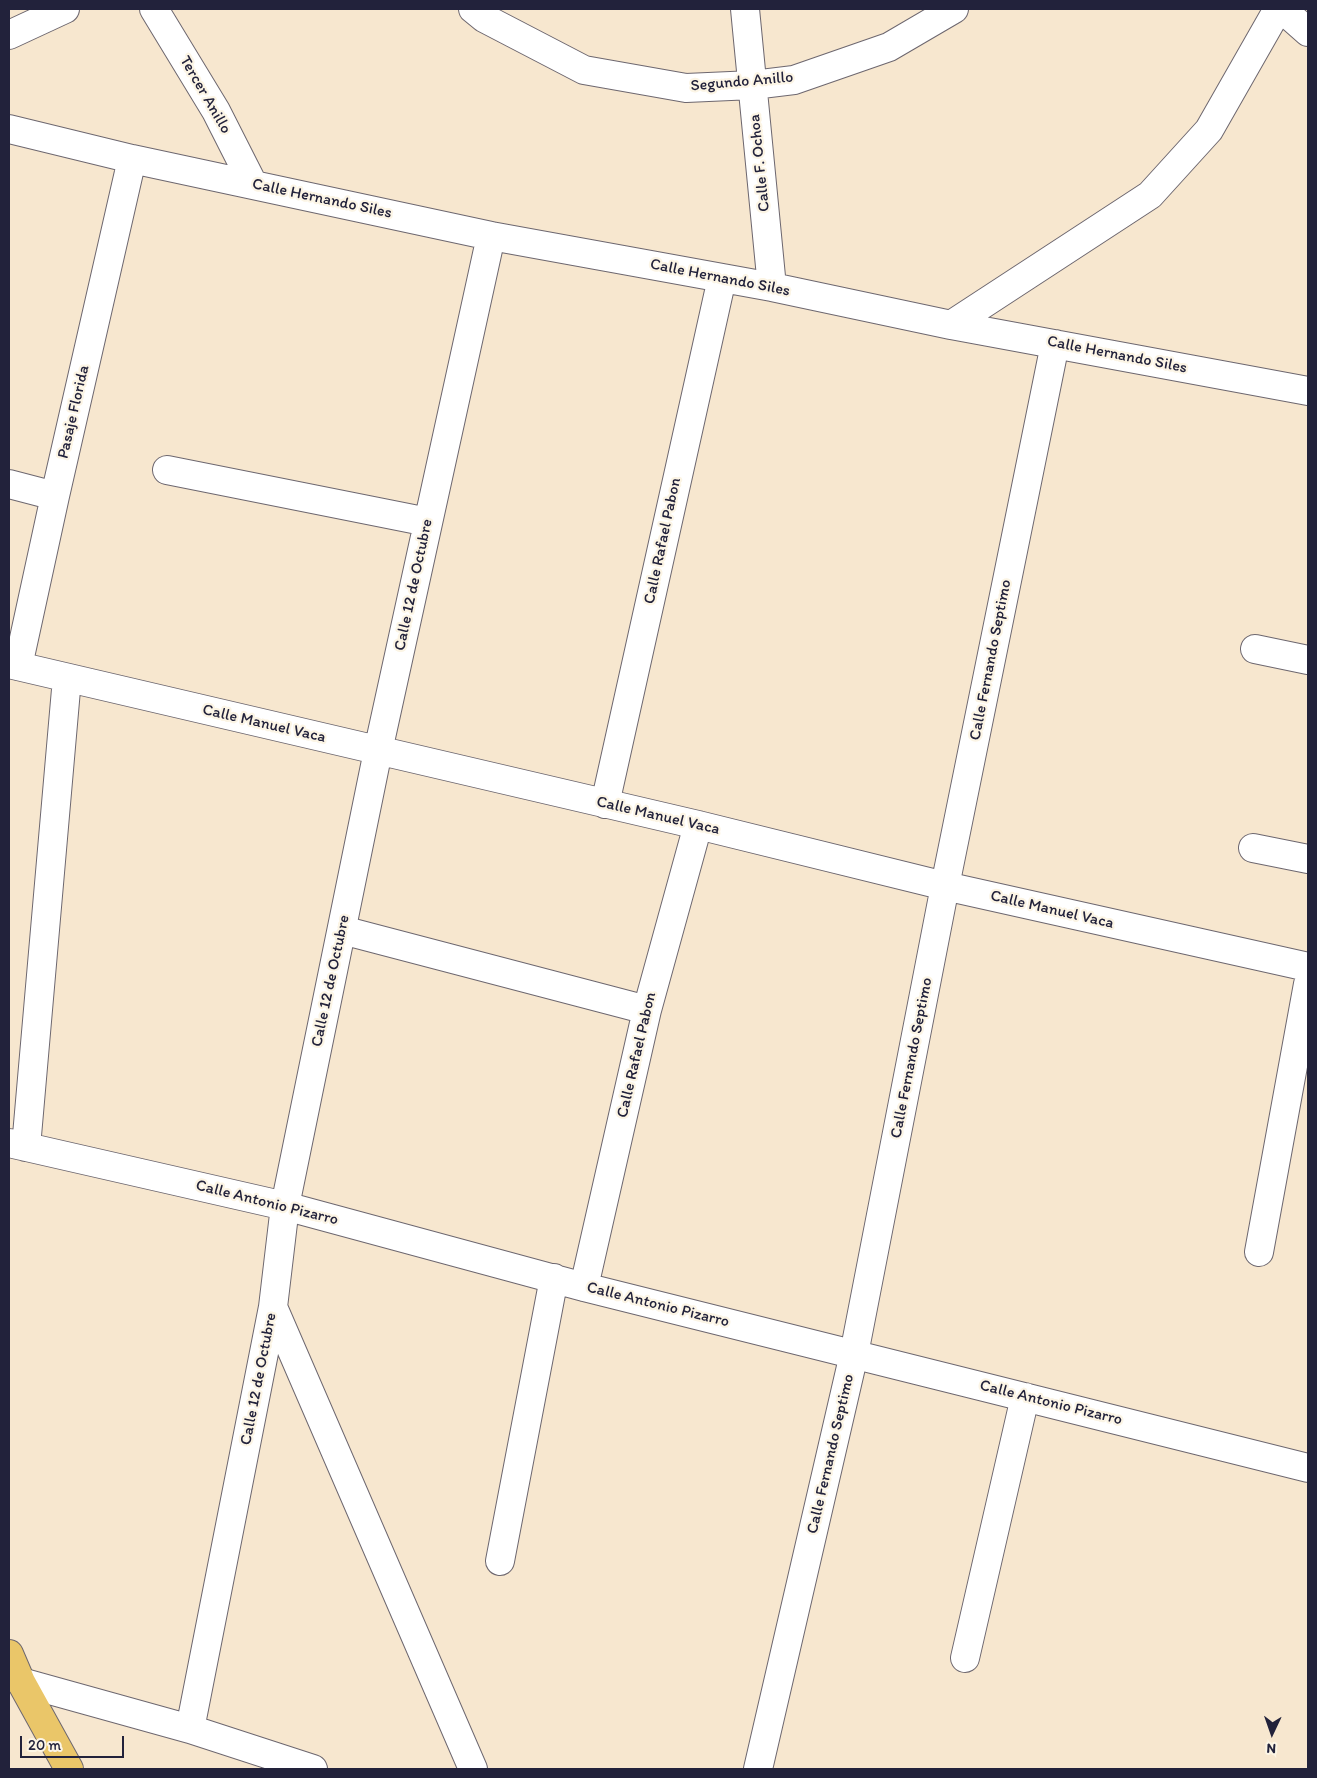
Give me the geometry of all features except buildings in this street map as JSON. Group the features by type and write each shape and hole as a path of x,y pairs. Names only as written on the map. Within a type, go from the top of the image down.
{"highway":[{"path":"9,1654 20,1682 69,1769"}],"street":[{"path":"9,34 65,9"},
{"name":"Tercer Anillo","path":"154,9 216,111 252,184"},
{"name":"Segundo Anillo","path":"473,9 484,18 584,70 686,88 753,85 794,80 889,47 954,9"},
{"name":"Calle F. Ochoa","path":"745,9 772,287"},
{"path":"951,325 1150,196 1209,130 1278,9"},
{"path":"1282,9 1308,32"},
{"name":"Calle Hernando Siles","path":"9,129 132,159 491,236 772,287 951,325 1308,391"},
{"name":"Pasaje Florida","path":"13,665 55,496 132,159"},
{"name":"Calle 12 de Octubre","path":"190,1729 273,1307 285,1206 378,751 491,236"},
{"name":"Calle Rafael Pabon","path":"605,804 722,278"},
{"name":"Calle Fernando Septimo","path":"758,1769 854,1354 945,886 1055,344"},
{"path":"167,470 428,522"},
{"path":"9,484 55,496"},
{"path":"1255,648 1308,660"},
{"name":"Calle Manuel Vaca","path":"13,665 698,825 945,886 1308,967"},
{"path":"17,1145 67,678"},
{"name":"Calle Rafael Pabon","path":"584,1287 646,1010 698,825"},
{"path":"1253,848 1308,859"},
{"path":"342,930 646,1010"},
{"path":"1259,1252 1308,984"},
{"name":"Calle Antonio Pizarro","path":"17,1145 285,1206 584,1287 1308,1468"},
{"path":"500,1561 554,1278"},
{"path":"273,1307 473,1769"},
{"path":"965,1658 1025,1397"},
{"path":"20,1682 190,1729 313,1769"}]}
